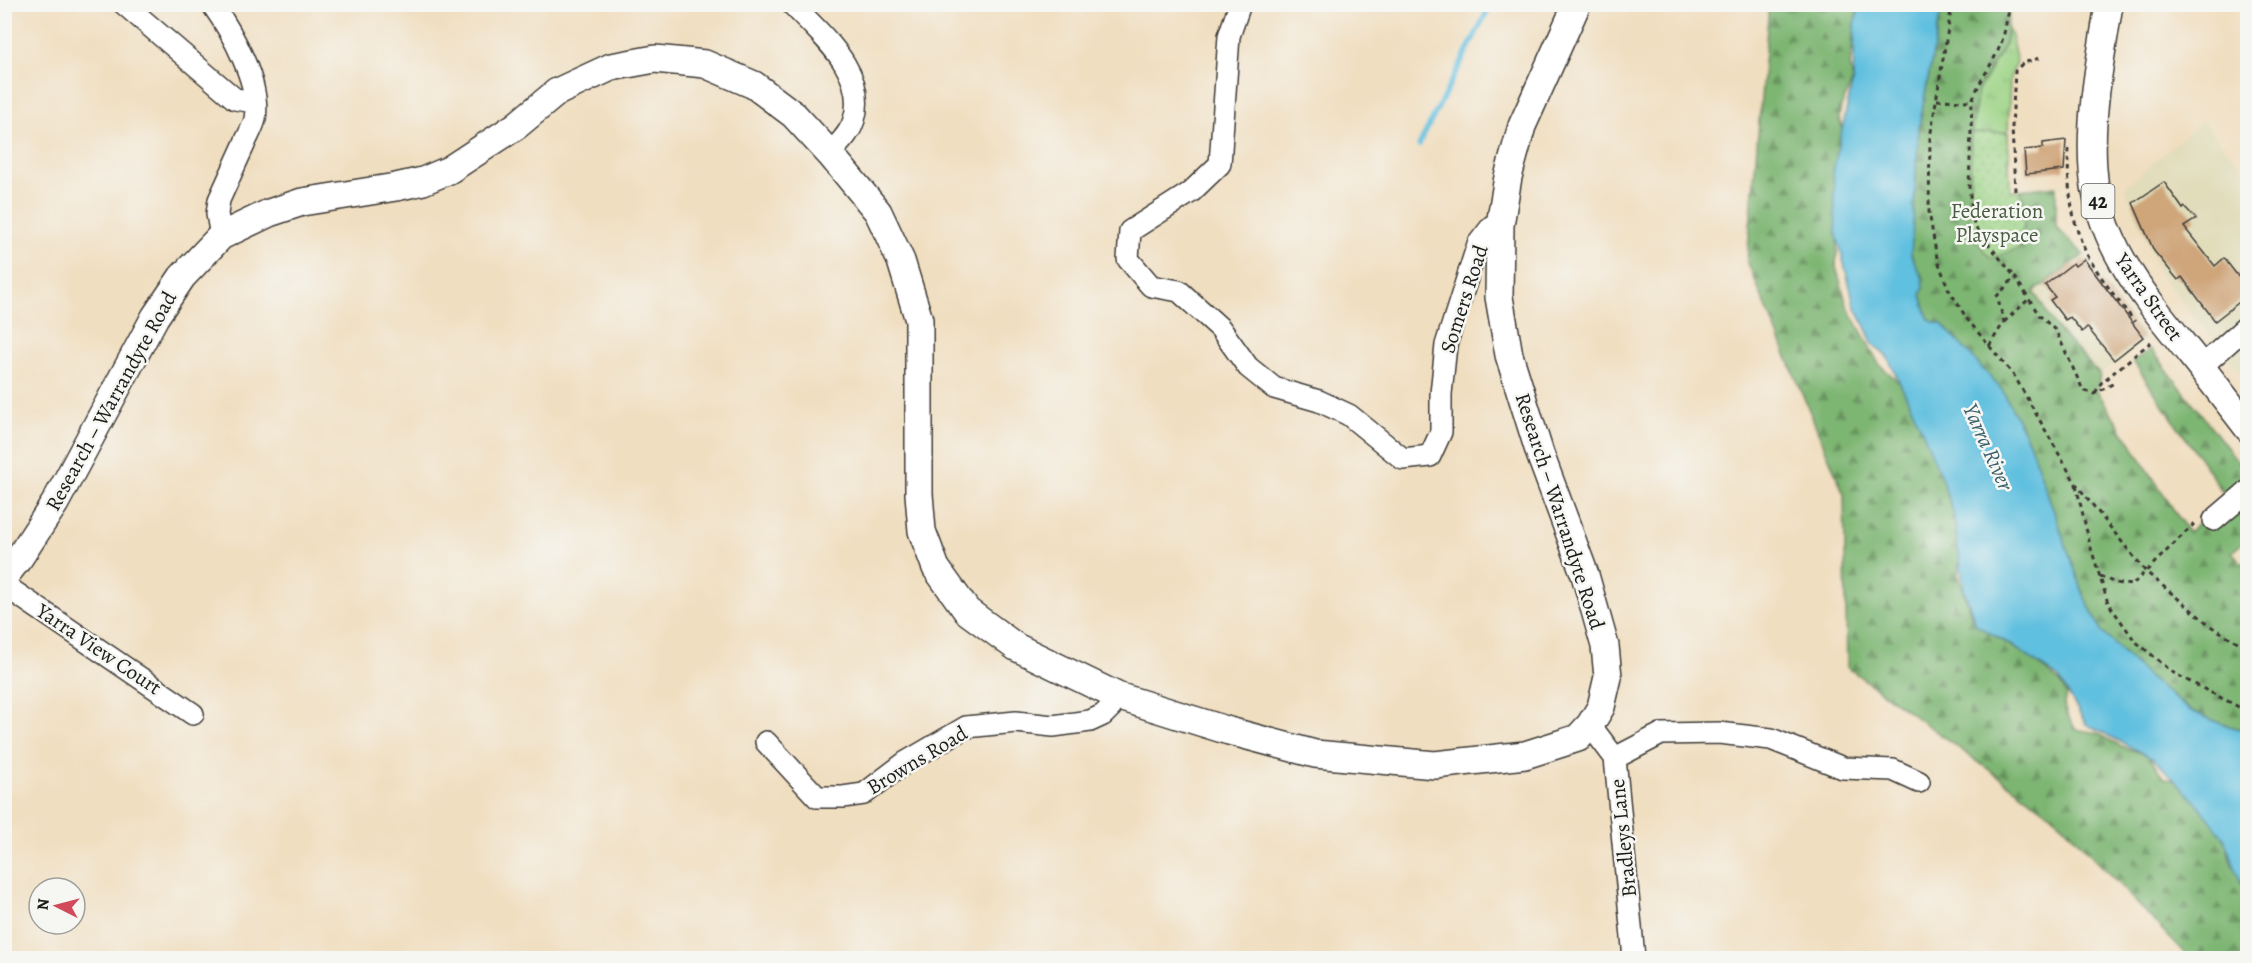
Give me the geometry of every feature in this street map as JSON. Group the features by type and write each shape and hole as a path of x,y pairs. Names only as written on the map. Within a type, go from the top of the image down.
{"main road":[{"name":"Research – Warrandyte Road","path":"9,561 55,503 155,317 182,277 221,236 269,213 302,202 396,187 423,181 449,170 516,126 557,93 611,67 655,59 705,64 754,85 794,115 878,212 901,261 919,320 922,531 936,568 967,611 1016,647 1117,696 1229,731 1315,754 1435,765 1525,755 1578,738 1590,725 1601,707 1608,677 1605,646 1585,575 1540,454 1509,355 1499,297 1500,225 1508,177 1522,126 1577,4"},
{"name":"Yarra Street","path":"2109,4 2093,119 2092,167 2100,213 2121,263 2247,428"}],"street":[{"path":"124,4 235,99 255,102"},
{"path":"212,4 224,21 243,58 255,102 255,120 219,200 217,214 221,236"},
{"path":"792,4 835,50 850,74 857,98 854,120 847,135 830,154"},
{"name":"Somers Road","path":"1240,4 1229,36 1220,164 1191,192 1130,231 1128,259 1151,286 1179,291 1220,327 1248,367 1274,388 1319,400 1349,415 1403,459 1430,456 1440,432 1446,345 1478,244 1492,226 1500,225"},
{"path":"2201,367 2247,325"},
{"path":"2206,519 2247,491"},
{"name":"Yarra View Court","path":"4,585 193,714"},
{"name":"Browns Road","path":"766,742 817,797 843,797 864,794 906,762 966,727 1016,722 1053,726 1090,721 1103,715 1117,696"},
{"name":"Bradleys Lane","path":"1590,725 1615,758 1634,958"},
{"path":"1615,758 1661,734 1719,733 1771,739 1843,768 1893,770 1919,782"}],"path":[{"path":"1952,4 1930,138 1929,212 1937,258 1948,288 1967,319 2015,377 2076,484 2145,571 2212,627 2247,648"},
{"path":"2012,4 2000,46 1971,101 1969,187 1974,226 2015,277 2039,315 2056,331 2083,390 2094,394 2116,382"},
{"path":"2015,191 2012,127 2015,71 2023,63 2043,57"},
{"path":"1936,100 1971,101"},
{"path":"2004,321 1997,296 2015,277"},
{"path":"1989,346 2004,321 2029,299"},
{"path":"2094,394 2101,383 2151,342"},
{"path":"2076,484 2108,603 2135,640 2175,674 2237,706 2247,715"},
{"path":"2100,576 2115,583 2132,585 2206,519"}],"shaded area":[{"path":"2202,121 2247,172 2247,381 2160,275 2125,187"},
{"path":"2084,255 2147,340 2100,375 2056,328 2034,292"}],"green space":[{"path":"1769,5 1858,5 1850,65 1853,80 1839,117 1844,137 1836,267 1847,305 1879,364 1913,395 1963,538 1958,574 1972,617 1982,628 2029,657 2060,682 2067,695 2064,704 2066,712 2075,729 2097,733 2121,746 2144,754 2152,760 2163,777 2182,783 2214,802 2231,861 2247,889 2247,958 2189,958 2057,819 1847,667 1844,494 1747,261"},
{"path":"1942,5 2010,5 2005,44 1978,90 1971,133 1970,234 2024,227 2025,205 2020,190 2056,186 2056,227 2084,255 2034,292 2056,328 2100,375 2097,391 2188,532 2227,498 2133,361 2151,349 2247,473 2247,539 2232,552 2243,564 2247,561 2247,731 2222,724 2190,710 2148,677 2102,632 2085,598 2029,442 2002,390 1928,318 1921,295 1924,286 1911,255 1912,223 1919,127"},
{"path":"2008,29 2017,62 2010,78 2008,132 1971,133 1978,90 2005,44"},
{"name":"Federation Playspace","path":"2008,132 2010,191 2020,190 2024,205 2023,226 2018,249 1991,258 1970,234 1971,133"}],"water":[{"name":"Yarra River","path":"1860,5 1942,5 1919,127 1911,255 1923,279 1924,286 1921,295 1928,318 1942,324 2002,390 2029,442 2085,598 2102,632 2148,677 2189,710 2222,724 2247,731 2247,895 2223,836 2197,803 2154,759 2086,724 2059,678 2011,645 1976,625 1964,589 1953,512 1940,474 1888,358 1873,344 1854,303 1836,232 1833,171 1853,80 1855,23"}],"building":[{"path":"2066,140 2064,170 2026,174 2024,150 2043,148 2043,143"},
{"path":"2164,182 2183,209 2185,207 2196,219 2184,227 2215,266 2224,258 2247,288 2247,296 2215,321 2182,277 2178,280 2154,251 2133,203"},
{"path":"2084,259 2143,337 2114,360 2087,327 2082,332 2070,317 2065,320 2050,300 2055,297 2045,285 2073,263 2075,266"}],"waterway":[{"path":"1419,145 1491,4"}]}
